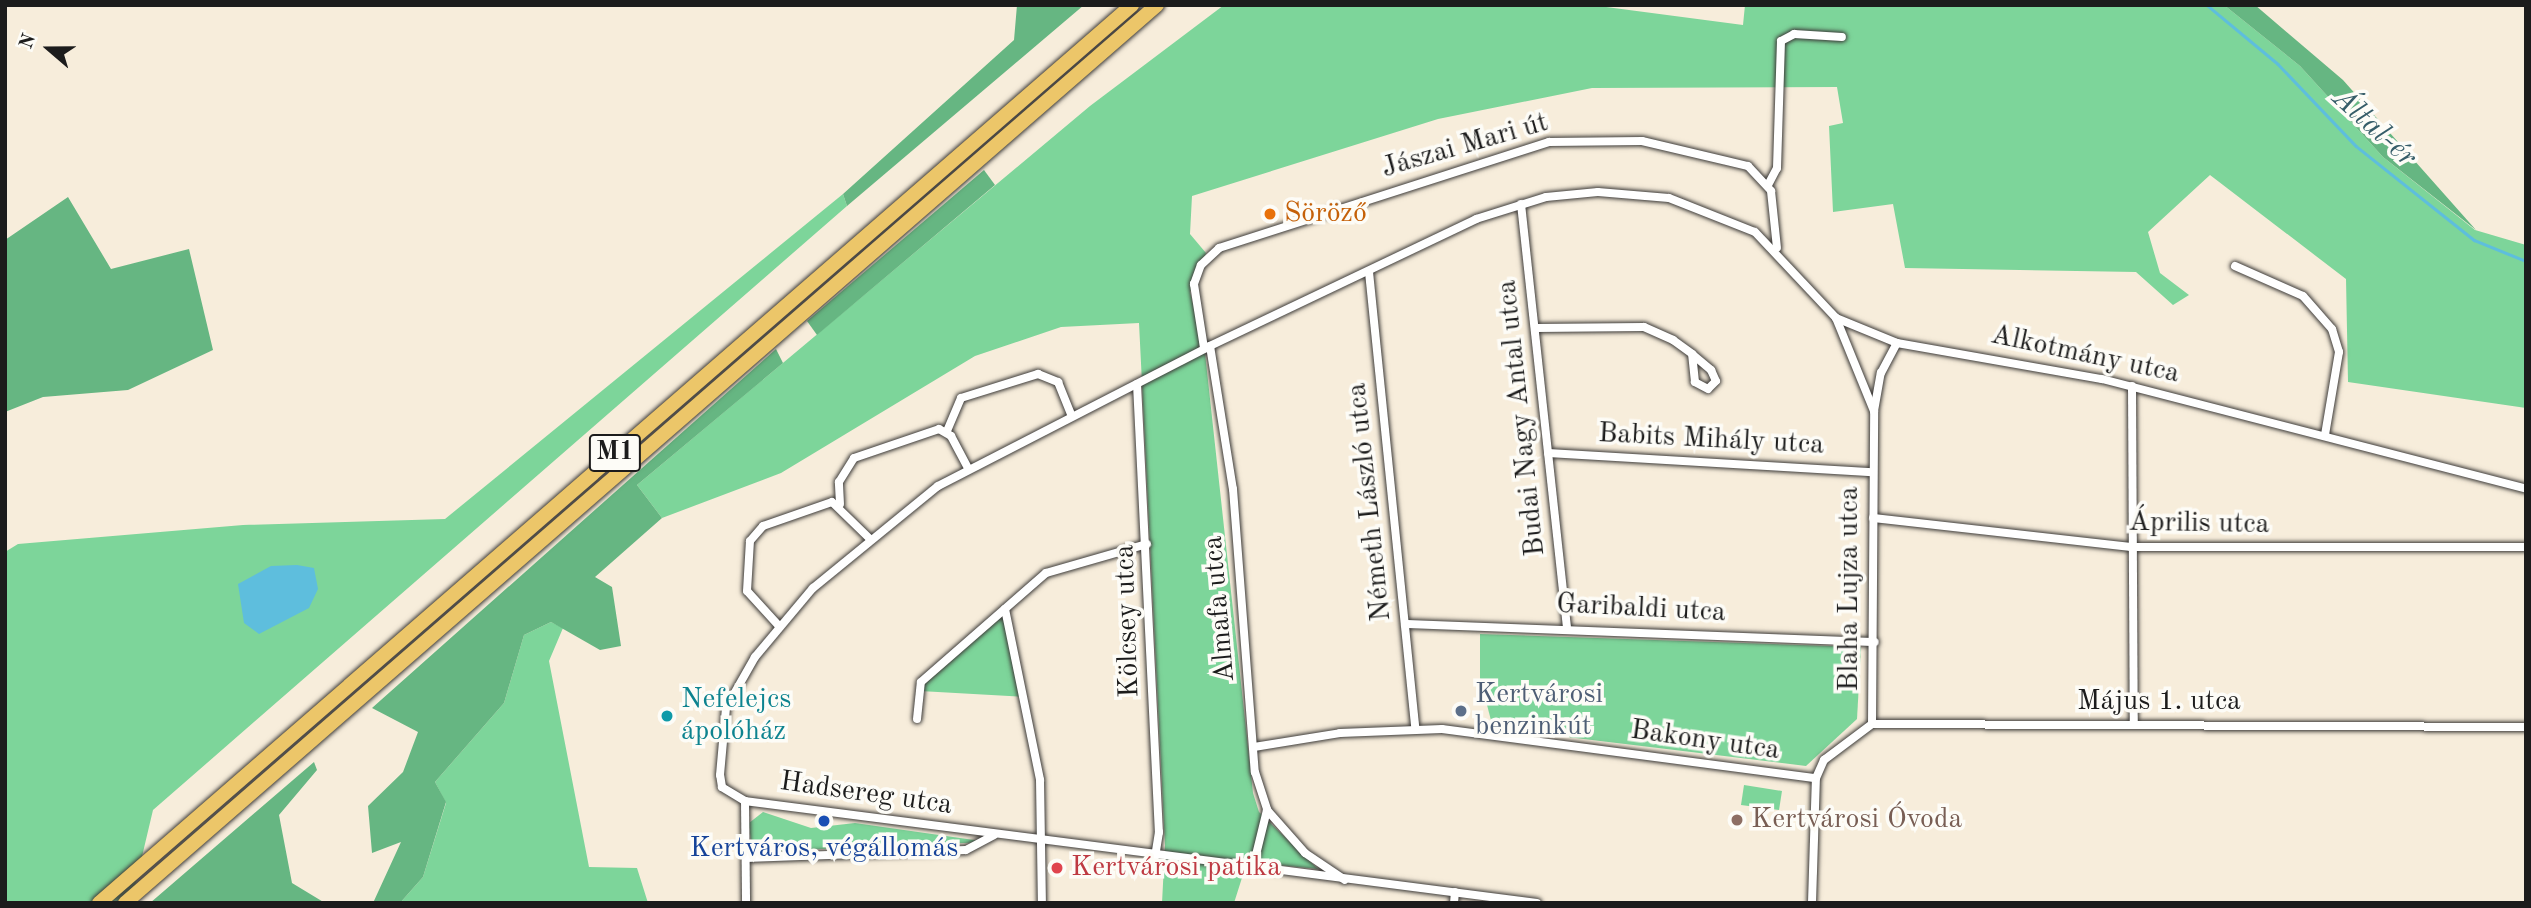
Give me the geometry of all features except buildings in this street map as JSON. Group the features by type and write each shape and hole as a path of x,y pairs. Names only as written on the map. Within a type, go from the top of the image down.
{"highway":[{"name":"M1","path":"99,903 1132,5"},
{"name":"M1","path":"125,903 1157,5"}],"street":[{"path":"1777,248 1769,185 1777,168 1781,41 1794,34 1842,37"},
{"name":"Jászai Mari út","path":"1207,347 1194,284 1201,265 1219,248 1520,148 1579,138 1642,141 1735,160 1769,185"},
{"name":"Blaha Lujza utca","path":"733,797 720,775 726,708 779,626 869,538 968,468 1071,415 1207,347 1521,204 1598,192 1668,198 1734,221 1777,248 1836,318 1874,411"},
{"name":"Budai Nagy Antal utca","path":"1521,204 1567,627"},
{"path":"2235,266 2303,296 2332,329 2339,352 2325,435"},
{"name":"Németh László utca","path":"1369,272 1415,727"},
{"name":"Alkotmány utca","path":"1836,318 1897,343 2022,360 2325,435 2526,489"},
{"path":"1536,328 1627,324 1660,333 1692,354"},
{"name":"Blaha Lujza utca","path":"1872,724 1875,642 1872,472 1874,411 1881,373 1897,343"},
{"name":"Almafa utca","path":"1207,347 1233,489 1254,747 1267,810 1254,867"},
{"path":"947,431 961,398 1038,374 1058,382 1071,415"},
{"name":"Kölcsey utca","path":"1137,384 1147,544 1159,832 1154,857"},
{"path":"2132,386 2134,725"},
{"path":"947,431 968,468"},
{"path":"869,538 840,504 839,482 854,458 947,431"},
{"name":"Babits Mihály utca","path":"1548,453 1872,472"},
{"path":"779,626 747,591 750,541 762,526 787,515 840,504"},
{"name":"Április utca","path":"1873,518 2131,547 2526,548"},
{"path":"917,719 921,682 1046,573 1147,544"},
{"path":"1005,609 1032,724 1041,840 1042,903"},
{"name":"Garibaldi utca","path":"1405,624 1567,627 1875,642"},
{"path":"1812,903 1816,778 1824,760 1872,724"},
{"name":"Május 1. utca","path":"1872,724 2526,727"},
{"name":"Bakony utca","path":"1254,747 1415,727 1816,778"},
{"name":"Hadsereg utca","path":"733,797 745,801 1154,857 1537,903"},
{"path":"745,801 746,903"},
{"name":"Hadsereg utca","path":"1267,810 1305,853 1348,881"},
{"name":"Hadsereg utca","path":"746,858 966,850 994,835"},
{"path":"1454,903 1455,892"}],"green space":[{"path":"1017,5 1084,5 847,206 843,194 1014,40"},
{"path":"1224,5 1591,5 1743,25 1745,5 2224,5 2300,66 2383,157 2475,230 2526,245 2526,408 2348,382 2346,279 2210,175 2148,232 2160,273 2189,295 2173,305 2136,272 1905,268 1893,204 1833,212 1829,126 1843,123 1837,87 1592,88 1438,119 1192,196 1190,234 1206,253 1190,292 1205,353 1253,793 1259,812 1318,869 1247,862 1234,903 1162,903 1165,845 1139,323 1061,327 975,356 781,473 662,518 637,485 1090,106"},
{"path":"2224,5 2255,5 2343,80 2476,230 2383,157 2300,66"},
{"path":"984,170 995,185 817,335 807,321"},
{"path":"843,194 847,206 153,810 131,903 5,903 5,552 18,544 243,525 445,519"},
{"path":"68,197 111,269 189,249 213,350 128,390 43,397 5,412 5,240"},
{"path":"776,349 783,363 637,485 662,518 595,577 612,587 621,646 600,650 551,622 524,635 504,703 435,782 446,802 423,877 400,903 373,903 401,842 372,853 368,806 403,772 418,732 372,708"},
{"path":"1004,615 1025,697 920,691 920,688"},
{"path":"551,622 563,628 549,661 589,867 637,868 648,903 400,903 423,877 446,803 435,782 504,703 524,635"},
{"path":"1480,634 1861,647 1857,719 1806,766 1493,728 1480,678"},
{"path":"314,762 317,770 279,815 292,883 325,903 150,903"},
{"path":"1744,785 1782,791 1779,810 1741,805"},
{"path":"763,812 811,828 855,823 988,842 752,852 749,823"}],"water":[{"path":"297,565 314,568 318,589 309,608 259,634 244,623 238,584 271,566"}],"waterway":[{"name":"Által-ér","path":"2207,5 2278,64 2356,146 2474,240 2526,261"}],"place":[{"name":"Söröző","path":"1270,214"},
{"name":"Kertvárosi benzinkút","path":"1461,711"},
{"name":"Nefelejcs ápolóház","path":"667,716"},
{"name":"Kertvárosi Óvoda","path":"1737,820"},
{"name":"Kertváros, végállomás","path":"824,821"},
{"name":"Kertvárosi patika","path":"1057,868"}]}
